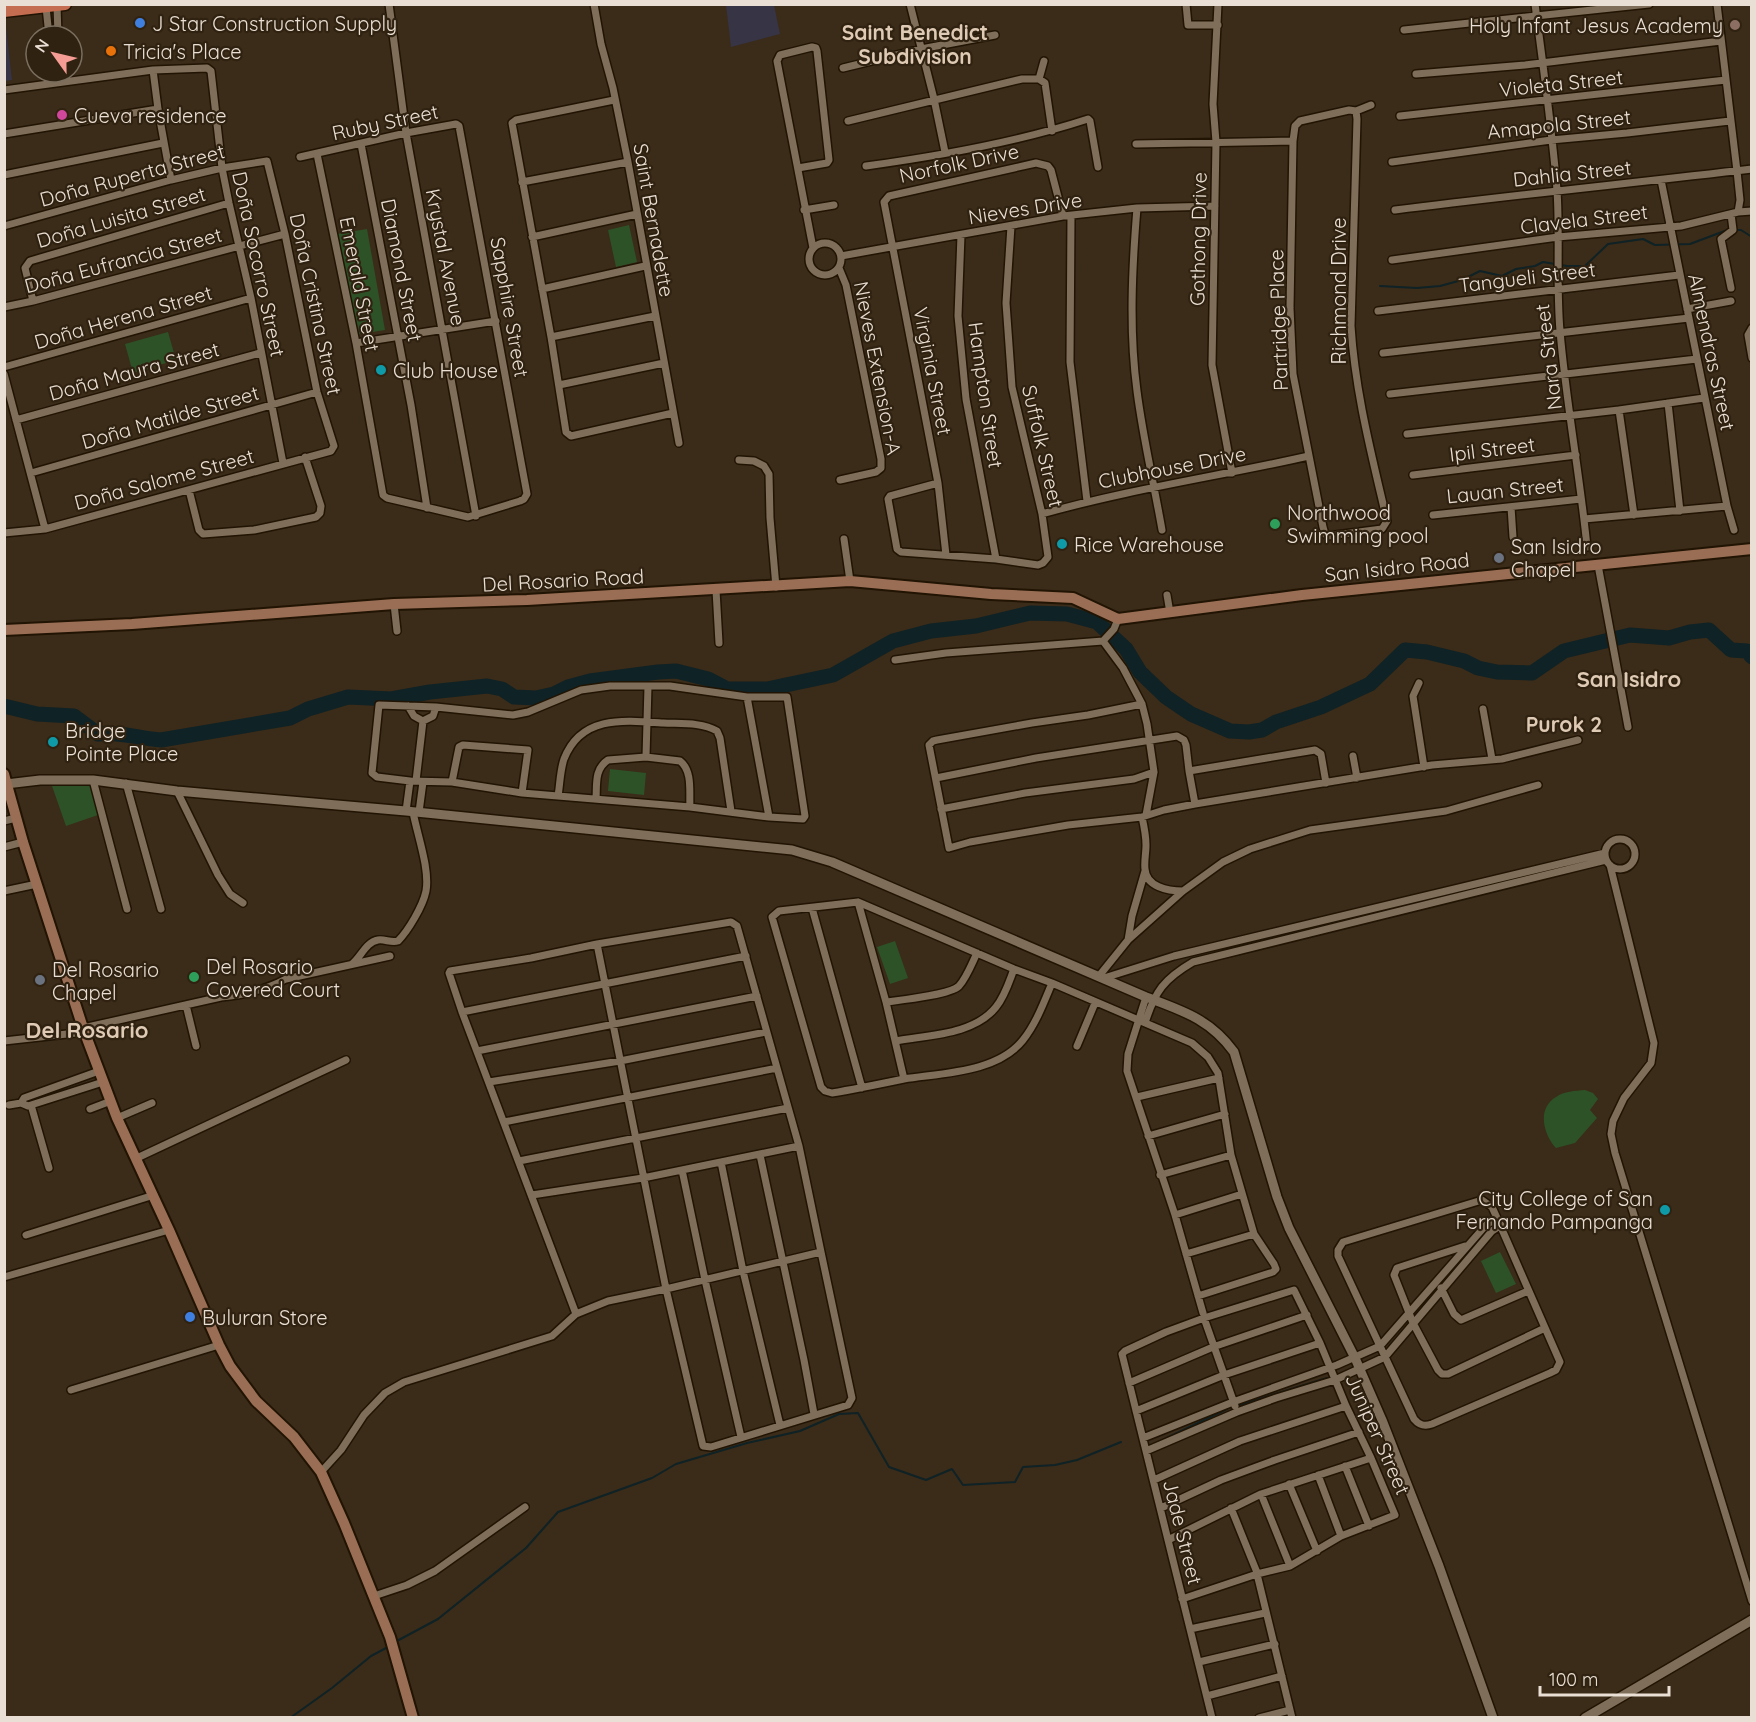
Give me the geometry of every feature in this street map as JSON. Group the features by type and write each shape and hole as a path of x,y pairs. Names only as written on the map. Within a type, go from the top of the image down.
{"highway":[{"path":"4,11 56,6"}],"main road":[{"name":"San Isidro Road","path":"1116,624 1170,613 1302,595 1752,549"},
{"name":"Del Rosario Road","path":"4,630 143,623 394,604 527,600 850,581 991,594 1073,598 1116,624"},
{"path":"5,780 84,1030 117,1118 137,1158 219,1345 242,1385 269,1415 294,1437 321,1472 396,1653 413,1718"}],"street":[{"name":"Krystal Avenue","path":"389,4 406,133 476,516"},
{"name":"Saint Bernadette","path":"594,4 628,162 645,266 679,443"},
{"path":"910,4 945,152"},
{"path":"1186,4 1188,25 1218,25"},
{"name":"Gothong Drive","path":"1218,4 1213,104 1216,142 1212,365 1232,473"},
{"name":"Nara Street","path":"1535,4 1544,61 1546,102 1557,190 1557,291 1561,334 1587,547"},
{"path":"1404,30 1649,4"},
{"path":"1717,4 1740,200 1733,215 1733,230 1721,239 1731,288"},
{"path":"56,6 57,24"},
{"path":"48,22 56,6"},
{"path":"48,22 57,21"},
{"path":"843,68 921,49 995,35"},
{"path":"1416,74 1525,65 1721,41"},
{"path":"798,168 829,161 817,51 812,47 780,56 777,61 813,248"},
{"path":"1039,79 1044,61"},
{"name":"Doña Socorro Street","path":"153,70 207,68 212,71 222,168 251,298 283,464"},
{"path":"84,79 153,70 163,143 171,180"},
{"path":"848,121 1022,79 1039,79 1045,83 1052,130"},
{"name":"Violeta Street","path":"1400,116 1546,102 1726,80"},
{"path":"4,90 46,84"},
{"path":"614,100 516,120 512,123 566,432 571,436 673,413"},
{"path":"1356,111 1371,105"},
{"path":"4,134 158,109"},
{"name":"Partridge Place","path":"1338,534 1328,536 1325,534 1293,374 1290,308 1293,141 1295,126 1300,121 1349,110 1356,111"},
{"name":"Richmond Drive","path":"1338,534 1382,529 1386,521 1356,384 1353,355 1351,326 1356,111"},
{"path":"866,166 921,158 1052,130 1088,119 1098,167"},
{"name":"Amapola Street","path":"1392,162 1551,140 1730,121"},
{"name":"Ruby Street","path":"300,157 406,133 456,124 459,126"},
{"name":"Sapphire Street","path":"459,126 527,494 520,501 476,516"},
{"path":"1136,144 1293,141"},
{"path":"4,175 163,143"},
{"name":"Diamond Street","path":"361,144 411,405 427,508"},
{"name":"Emerald Street","path":"317,154 356,343 382,492 387,498 427,508"},
{"name":"Doña Ruperta Street","path":"4,226 171,180 265,160 268,162"},
{"name":"Doña Cristina Street","path":"268,162 317,392 334,446 331,451"},
{"path":"522,182 628,162"},
{"name":"Norfolk Drive","path":"889,196 1036,164 1048,166 1051,170 1067,216"},
{"name":"Dahlia Street","path":"1395,210 1752,169"},
{"name":"Almendras Street","path":"1660,180 1704,398 1734,530"},
{"name":"Virginia Street","path":"889,196 884,202 884,207 938,483 946,555"},
{"name":"Doña Luisita Street","path":"33,301 25,268 30,261 229,203"},
{"path":"804,210 834,205"},
{"name":"Nieves Drive","path":"842,256 1067,216 1137,208 1215,206"},
{"path":"1137,208 1133,279 1133,357 1137,393 1162,530"},
{"name":"Clavela Street","path":"1392,260 1558,237 1670,230 1752,211"},
{"path":"532,237 637,214"},
{"path":"1067,216 1070,362 1087,501"},
{"name":"Suffolk Street","path":"938,483 896,494 888,499 897,549 901,552 996,559 1038,565 1046,561 1048,557 1042,514 1012,387 1006,303 1011,226"},
{"name":"Doña Eufrancia Street","path":"4,307 285,234"},
{"name":"Hampton Street","path":"961,235 958,316 966,399 996,559"},
{"path":"827,243 836,247 842,256 836,272 825,275 815,272 809,263 810,253 817,245 827,243"},
{"path":"542,289 645,266"},
{"name":"Nieves Extension-A","path":"839,268 846,285 881,459 881,468 876,472 840,480"},
{"name":"Tangueli Street","path":"1378,311 1679,275"},
{"name":"Doña Herena Street","path":"4,367 251,298"},
{"path":"1687,309 1731,301"},
{"path":"551,337 655,316"},
{"path":"1383,353 1689,318"},
{"path":"356,343 496,321"},
{"path":"1752,328 1749,335 1752,358"},
{"name":"Doña Maura Street","path":"16,420 260,353"},
{"path":"1390,394 1697,359"},
{"path":"559,385 664,363"},
{"path":"4,374 45,529"},
{"name":"Doña Matilde Street","path":"31,473 317,392"},
{"path":"1407,434 1704,398"},
{"path":"1668,403 1680,511"},
{"path":"1619,410 1634,515"},
{"name":"Doña Salome Street","path":"4,533 45,529 331,451"},
{"name":"Ipil Street","path":"1413,476 1576,455"},
{"name":"Clubhouse Drive","path":"1042,514 1087,501 1309,456"},
{"path":"189,490 199,530 203,534 254,530 316,517 320,513 321,506 304,457"},
{"path":"739,460 754,461 764,466 769,474 776,587"},
{"name":"Lauan Street","path":"1433,515 1581,499"},
{"path":"1584,519 1727,506"},
{"path":"1511,507 1513,537"},
{"path":"427,508 453,515 476,516"},
{"path":"844,539 850,581"},
{"path":"1598,565 1628,727"},
{"path":"716,590 720,643"},
{"path":"1167,595 1170,613"},
{"path":"394,604 397,631"},
{"path":"895,660 946,653 1104,640 1116,624"},
{"path":"1104,640 1123,668 1142,704 1154,772 1144,816 1146,844 1144,871 1128,940"},
{"path":"1419,683 1413,696 1424,767"},
{"path":"610,686 648,686 670,686 747,697 787,697 806,813 802,819 769,818 731,811 522,793 452,782 377,777 372,773 379,705 436,707 513,715 528,712 581,690 610,686"},
{"path":"646,757 648,686"},
{"path":"747,697 769,818"},
{"path":"1142,704 933,741 929,749 950,848 970,842 1068,825 1144,816 1195,804 1424,767 1523,755 1578,740"},
{"path":"408,706 414,716 423,721"},
{"path":"423,721 433,716 436,707"},
{"path":"1483,710 1492,759"},
{"path":"351,965 371,942 398,941 415,915 426,892 426,879 412,811 423,721"},
{"path":"558,796 564,762 570,746 582,734 598,725 610,722 648,722 708,726 717,731 731,811"},
{"path":"936,778 1036,758 1177,736 1184,740 1186,745 1195,804"},
{"path":"452,782 459,747 463,745 526,750 530,752 522,793"},
{"path":"1189,771 1315,750 1321,754 1326,783"},
{"path":"1353,756 1357,778"},
{"path":"596,799 597,773 604,763 608,760 646,757 680,761 685,764 690,807"},
{"path":"941,809 1025,794 1134,779 1154,772"},
{"path":"5,780 93,780 792,850 832,862 1193,1015 1221,1035 1234,1052 1276,1197 1382,1420 1439,1566 1493,1718"},
{"path":"93,780 128,909"},
{"path":"412,811 416,781"},
{"path":"126,783 161,909"},
{"path":"1102,977 1128,940 1183,891 1223,862 1250,849 1310,830 1446,812 1538,786"},
{"path":"177,790 218,876 230,894 243,903"},
{"path":"4,821 16,818"},
{"path":"4,848 23,842"},
{"path":"1102,977 1174,956 1607,859"},
{"path":"1237,1412 1213,1347 1175,1215 1127,1071 1127,1061 1150,998 1178,971 1193,962 1607,859"},
{"path":"1607,859 1654,1043 1651,1063 1624,1098 1613,1121 1611,1134 1752,1601"},
{"path":"1144,871 1155,886 1171,891 1183,891"},
{"path":"4,891 37,884"},
{"path":"858,902 886,1002 904,1080"},
{"path":"1052,983 1040,1012 1022,1041 1005,1054 966,1071 832,1093 821,1087 772,917 779,911 858,902 1052,983 1191,1043 1208,1057 1218,1073 1231,1155 1254,1234 1276,1269 1274,1272 1198,1296"},
{"path":"812,908 862,1088"},
{"path":"576,1314 449,973 597,944 731,922 737,926 799,1146 852,1398 848,1405 711,1447 703,1446 666,1289 597,944"},
{"path":"886,1002 956,988 965,977 977,953"},
{"path":"4,1041 84,1030 221,996 243,995 286,979 390,956"},
{"path":"462,1012 746,956"},
{"path":"896,1041 961,1029 975,1024 996,1008 1004,996 1014,969"},
{"path":"477,1051 757,996"},
{"path":"1077,1046 1095,1003"},
{"path":"186,1005 196,1046"},
{"path":"489,1082 620,1061 766,1032"},
{"path":"137,1158 346,1060"},
{"path":"504,1122 777,1068"},
{"path":"21,1103 26,1096 101,1077"},
{"path":"9,1105 21,1103 28,1106 101,1077"},
{"path":"1137,1097 1219,1078"},
{"path":"90,1109 111,1101"},
{"path":"117,1118 152,1103"},
{"path":"31,1105 49,1168"},
{"path":"519,1161 788,1108"},
{"path":"1148,1136 1225,1114"},
{"path":"532,1195 643,1178 799,1146"},
{"path":"760,1155 814,1414"},
{"path":"1160,1175 1231,1155"},
{"path":"721,1162 743,1271 780,1425"},
{"path":"682,1170 741,1437"},
{"path":"1175,1215 1242,1194"},
{"path":"27,1235 153,1195"},
{"path":"1482,1200 1492,1207 1499,1222 1560,1362 1556,1370 1426,1426 1418,1424 1338,1256 1338,1250 1343,1242 1482,1200"},
{"path":"1143,1438 1233,1402 1330,1368 1380,1346 1486,1225 1499,1222"},
{"path":"1146,1451 1237,1412 1335,1380 1385,1357 1499,1222"},
{"path":"4,1277 169,1230"},
{"path":"1186,1254 1254,1234"},
{"path":"1468,1245 1397,1268 1394,1275 1413,1323 1437,1370 1442,1374 1448,1374 1545,1328"},
{"path":"321,1472 341,1450 364,1415 385,1393 404,1382 552,1336 576,1314 608,1301 821,1252"},
{"path":"1437,1256 1446,1261 1448,1268"},
{"path":"1438,1280 1454,1314 1461,1320 1528,1291"},
{"name":"Juniper Street","path":"1203,1315 1294,1290 1320,1343 1395,1515 1369,1526"},
{"name":"Jade Street","path":"1203,1315 1122,1354 1212,1718"},
{"path":"1129,1383 1213,1347 1307,1315"},
{"path":"1136,1411 1224,1375 1320,1343"},
{"path":"71,1390 219,1345"},
{"path":"1154,1480 1240,1441 1346,1406"},
{"path":"1161,1508 1221,1480 1359,1432"},
{"path":"1168,1540 1261,1494 1371,1458"},
{"path":"1182,1599 1257,1574 1290,1566 1341,1536 1369,1526 1345,1466"},
{"path":"1318,1475 1341,1536"},
{"path":"1289,1484 1317,1551"},
{"path":"1261,1494 1290,1566"},
{"path":"374,1596 407,1585 435,1571 525,1507"},
{"path":"1231,1508 1257,1574 1291,1714 1259,1718"},
{"path":"1190,1629 1265,1613"},
{"path":"1585,1718 1752,1620"},
{"path":"1198,1662 1275,1644"},
{"path":"1207,1696 1282,1676"}],"shaded area":[{"path":"726,5 774,5 780,34 731,47"},
{"path":"5,27 12,80 5,81"}],"green space":[{"path":"629,225 637,262 616,267 608,230"},
{"path":"367,229 385,330 354,335 337,234"},
{"path":"168,332 176,360 133,373 125,344"},
{"path":"610,769 646,773 644,795 608,791"},
{"path":"90,785 98,815 66,826 52,786"},
{"path":"895,941 908,978 890,984 877,947"},
{"path":"1585,1090 1593,1093 1598,1099 1590,1110 1597,1118 1575,1143 1556,1148 1545,1129 1546,1108 1559,1095"},
{"path":"1500,1252 1516,1284 1496,1293 1481,1261"}],"waterway":[{"path":"1380,286 1417,288 1440,286 1462,280 1480,271 1502,276 1516,269 1535,266 1543,262 1585,266 1608,244 1643,239 1655,245 1690,244 1730,229"},
{"path":"1735,230 1741,230 1752,237"},
{"path":"4,706 37,714 74,716 98,734 161,740 290,718 308,709 348,697 391,699 487,686 502,689 514,697 536,698 590,681 676,671 708,679 727,689 767,689 833,675 893,641 931,631 976,626 1030,613 1067,614 1097,622 1126,649 1140,672 1166,697 1191,714 1230,731 1262,730 1276,722 1321,707 1370,684 1405,650 1427,652 1497,672 1532,673 1564,651 1630,635 1669,638 1709,630 1731,650 1747,651 1752,657"},
{"path":"1236,1406 1327,1378"},
{"path":"1150,1446 1227,1409"},
{"path":"395,1642 438,1619 526,1548 558,1512 652,1478 676,1464 747,1443 800,1431 839,1414 858,1413 889,1467 926,1480 952,1469 963,1485 1015,1482 1023,1467 1055,1465 1077,1460 1121,1442"},
{"path":"290,1718 371,1656 388,1647"}],"place":[{"name":"J Star Construction Supply","path":"140,23"},
{"name":"Holy Infant Jesus Academy","path":"1735,25"},
{"name":"Tricia's Place","path":"111,51"},
{"name":"Cueva residence","path":"62,115"},
{"name":"Club House","path":"381,370"},
{"name":"Northwood Swimming pool","path":"1275,524"},
{"name":"Rice Warehouse","path":"1062,544"},
{"name":"San Isidro Chapel","path":"1499,558"},
{"name":"Bridge Pointe Place","path":"53,742"},
{"name":"Del Rosario Covered Court","path":"194,977"},
{"name":"Del Rosario Chapel","path":"40,980"},
{"name":"City College of San Fernando Pampanga","path":"1665,1210"},
{"name":"Buluran Store","path":"190,1317"}],"district":[{"name":"Saint Benedict Subdivision","path":"915,44"},
{"name":"San Isidro","path":"1629,679"},
{"name":"Purok 2","path":"1564,724"},
{"name":"Del Rosario","path":"87,1030"}]}
